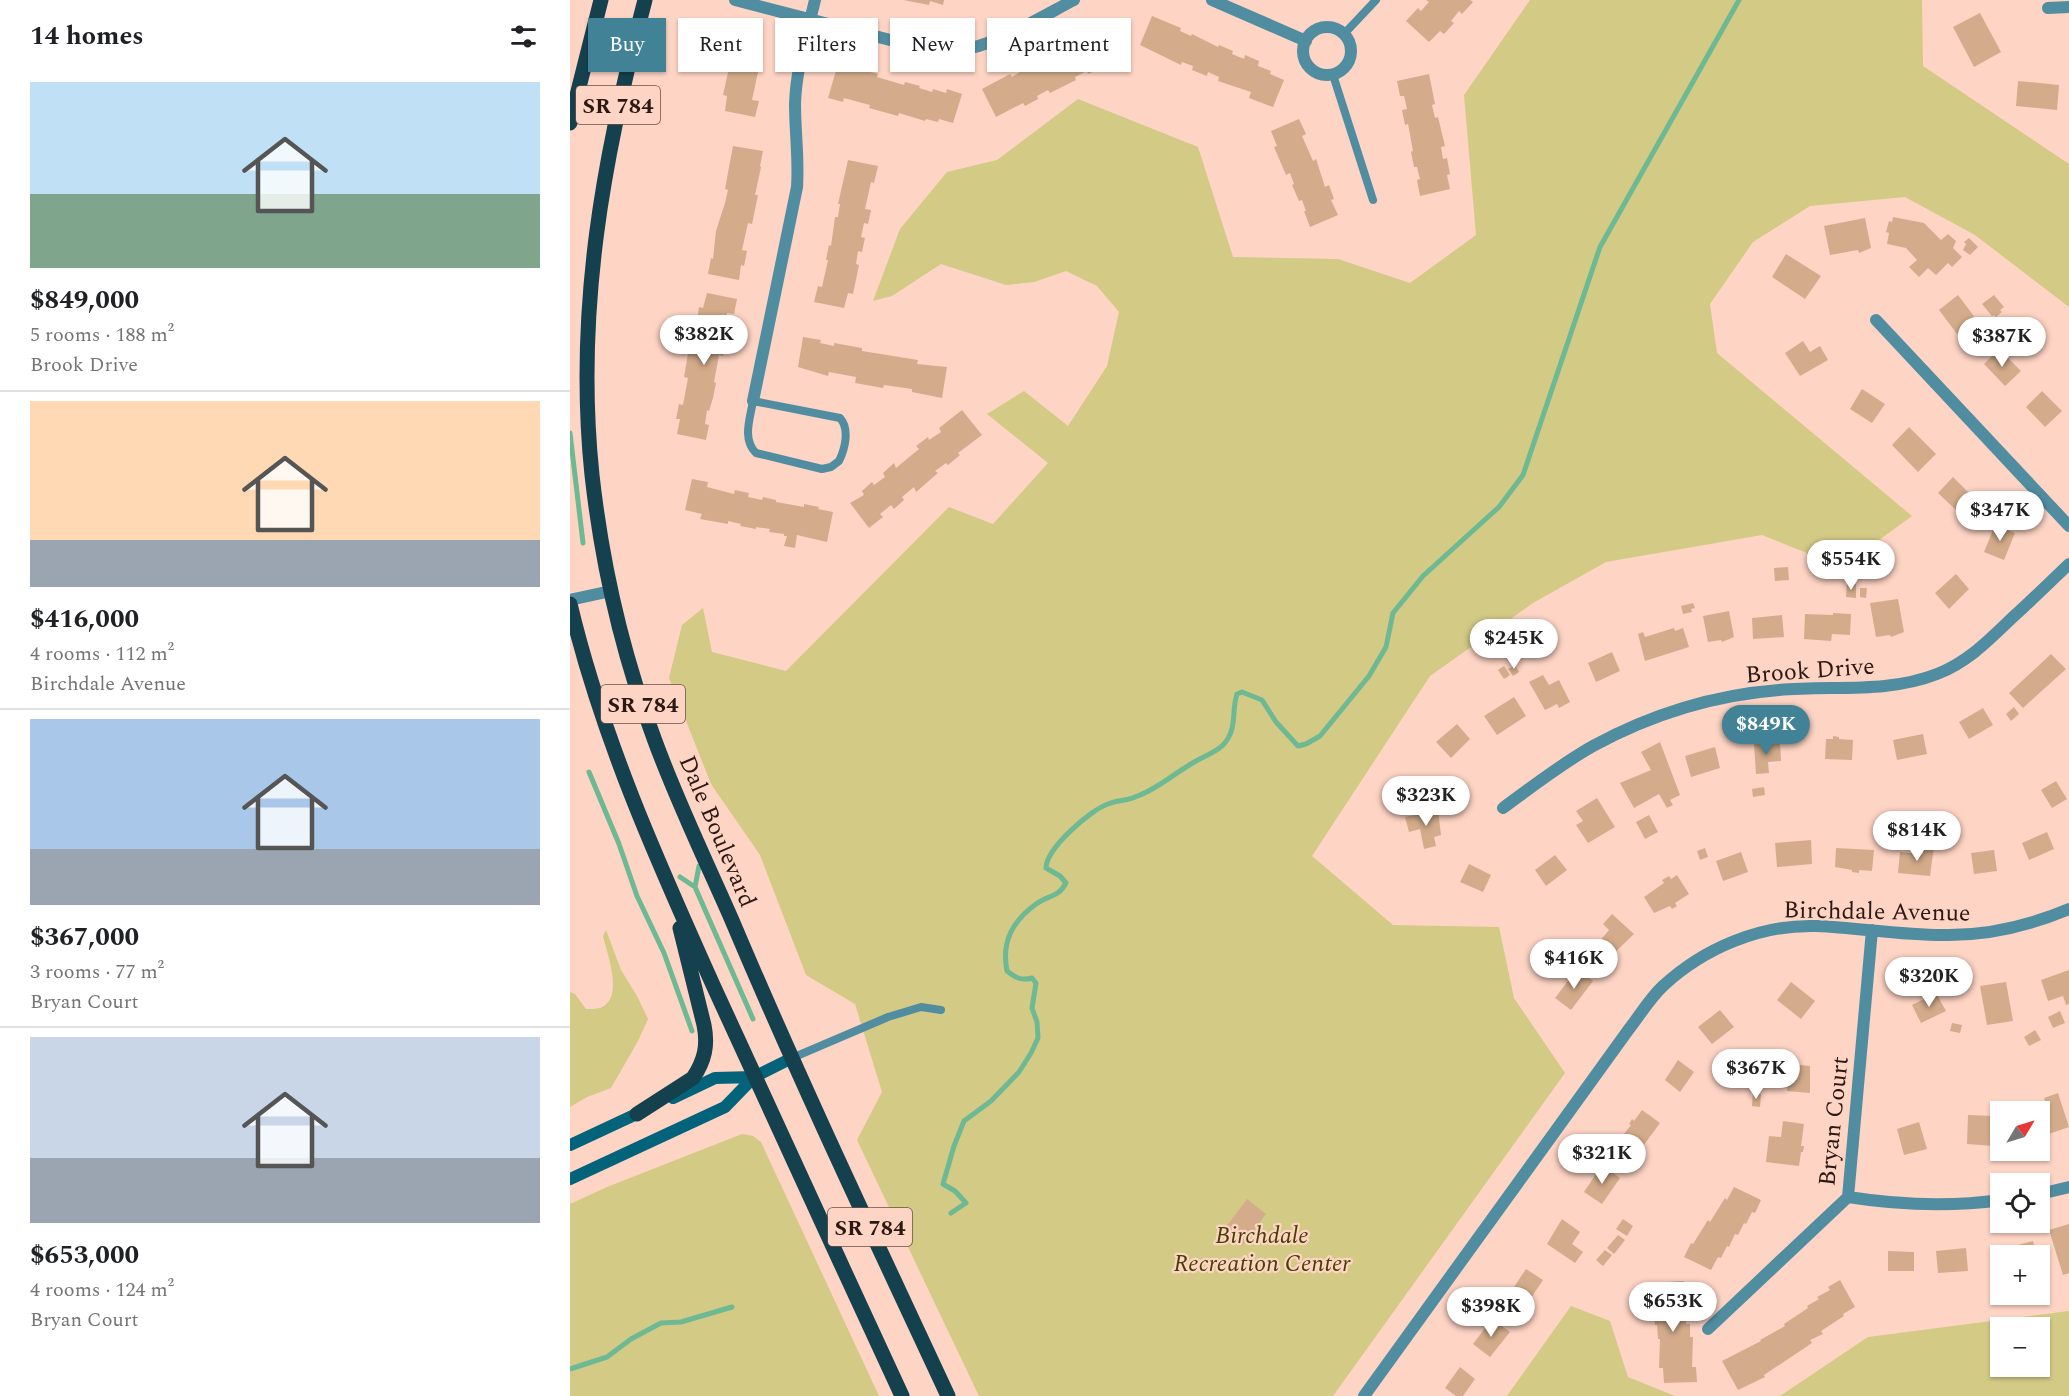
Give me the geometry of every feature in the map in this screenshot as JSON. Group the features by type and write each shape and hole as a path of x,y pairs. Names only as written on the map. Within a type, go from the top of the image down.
{"main road":[{"name":"SR 784","path":"570,123 601,0"},
{"name":"Dale Boulevard","path":"645,0 607,156 594,250 589,321 589,415 592,474 611,591 636,685 655,742 792,1058 948,1396"},
{"name":"SR 784","path":"570,602 597,703 621,772 670,890 902,1396"},
{"path":"637,1114 693,1078 706,1051 704,1025 670,890"},
{"path":"570,1179 725,1107 754,1077 792,1058"},
{"path":"570,1145 715,1078 754,1077"}],"street":[{"path":"735,0 802,18"},
{"path":"810,18 815,0"},
{"path":"878,37 929,50 950,51 972,48 992,41 1074,0"},
{"path":"1212,0 1306,40"},
{"path":"2048,8 2069,8"},
{"path":"1330,27 1344,34 1351,47 1351,54 1345,68 1333,75 1317,73 1306,63 1304,48 1306,40 1316,30 1330,27"},
{"path":"753,401 797,188 799,165 795,105 798,72"},
{"path":"1876,320 2069,526"},
{"name":"Brook Drive","path":"1503,808 1556,769 1593,746 1665,714 1706,702 1758,692 1810,687 1883,687 1905,684 1937,674 1976,653 2069,564"},
{"path":"570,602 611,591"},
{"name":"Birchdale Avenue","path":"1365,1396 1629,1029 1661,988 1693,962 1724,945 1757,934 1786,928 1815,926 1952,936 2016,928 2069,909"},
{"name":"Bryan Court","path":"1708,1329 1848,1197 1872,930"},
{"path":"2050,1192 2069,1187"},
{"path":"1848,1197 1931,1205 1990,1201"}],"lane":[{"path":"1344,34 1376,0"},
{"path":"1333,75 1373,200"},
{"path":"753,401 840,418 844,423 845,437 839,462 822,469 756,453 750,447 747,438 753,401"},
{"path":"792,1058 888,1017 921,1007 941,1010"}],"green space":[{"name":"Birchdale Recreation Center","path":"1530,0 1922,0 1923,66 2069,164 2069,307 1975,235 1905,197 1810,206 1753,242 1710,304 1717,353 1912,516 1842,567 1762,535 1606,562 1533,603 1430,676 1312,856 1393,925 1499,927 1514,998 1565,1073 1333,1396 979,1396 857,1140 882,1092 855,1004 806,975 760,855 711,784 669,678 682,625 703,608 712,652 786,671 949,507 993,524 1048,463 987,414 1024,391 1068,426 1107,366 1119,312 1097,286 1066,271 1034,282 1006,285 941,264 892,296 873,301 900,229 947,172 997,160 1078,99 1198,147 1233,257 1338,259 1410,283 1476,235 1464,95"},
{"path":"606,930 621,970 648,1019 611,1088 587,1097 570,1107 570,992 575,994 586,1009 600,1008 612,995 612,975 603,936"},
{"path":"742,1134 753,1136 761,1142 879,1396 570,1396 570,1204"},
{"path":"1571,1306 1610,1321 1628,1377 1675,1396 1507,1396"},
{"path":"2069,1311 2069,1396 1780,1396 1868,1337 1990,1321 1990,1377 2050,1377 2050,1317 2023,1317"}],"building":[{"path":"903,0 944,0 943,5 930,1 929,5"},
{"path":"1426,0 1470,0 1473,2 1462,14 1459,11 1451,21 1454,23 1444,34 1440,31 1429,42 1406,21 1418,8 1421,11 1429,2"},
{"path":"1980,13 2001,52 1974,67 1953,27"},
{"path":"1152,16 1181,28 1180,31 1191,36 1192,34 1218,47 1219,45 1233,51 1232,54 1244,59 1245,55 1259,61 1258,66 1284,80 1273,107 1249,98 1251,92 1218,81 1219,77 1208,72 1207,76 1192,70 1193,66 1182,62 1181,65 1140,45"},
{"path":"728,72 758,72 752,100 759,101 755,117 725,111 727,96 723,95"},
{"path":"836,72 870,72 878,74 877,77 904,85 905,82 920,86 919,88 932,92 933,89 946,93 947,89 962,94 953,123 939,119 938,122 926,119 925,121 899,113 898,116 844,98 843,102 828,98"},
{"path":"1020,72 1085,72 1075,77 1076,80 1050,93 1048,90 1037,96 1038,99 1025,106 1023,103 996,117 982,89 1010,74 1012,77"},
{"path":"1429,74 1435,104 1432,105 1435,118 1438,117 1445,146 1441,147 1443,159 1447,158 1450,189 1420,196 1417,180 1420,179 1417,167 1414,167 1408,124 1405,125 1402,110 1407,109 1404,96 1400,96 1397,81"},
{"path":"2018,81 2059,85 2057,110 2016,106"},
{"path":"1299,119 1306,134 1302,136 1313,161 1316,159 1325,187 1329,185 1334,199 1331,200 1338,215 1310,227 1302,200 1299,201 1292,185 1294,184 1290,173 1286,175 1274,147 1277,146 1271,131"},
{"path":"733,146 763,151 755,195 758,195 752,224 748,223 742,250 747,251 744,266 741,265 739,280 708,274 711,258 713,259 716,231 728,190 725,189"},
{"path":"848,160 878,166 874,183 871,182 865,209 871,210 868,224 864,223 861,237 865,238 862,252 858,251 856,264 859,265 853,294 848,293 844,308 814,302 818,286 822,287"},
{"path":"1893,217 1924,223 1941,240 1948,234 1956,241 1953,248 1962,257 1952,267 1948,263 1936,275 1928,268 1919,277 1909,267 1917,260 1906,248 1887,244 1889,233 1886,232 1889,221 1892,222"},
{"path":"1865,218 1871,248 1859,253 1858,250 1830,255 1824,226"},
{"path":"1969,238 1978,247 1970,255 1963,250 1966,244 1964,242"},
{"path":"1786,254 1821,276 1805,299 1772,277"},
{"path":"707,293 737,299 734,314 727,313 721,341 726,341 723,356 719,355 713,398 709,411 707,410 705,424 709,425 706,440 677,434 680,419 676,419 679,404 683,405 688,378 684,377 689,348 693,349 699,307 703,308"},
{"path":"1958,295 1976,319 1957,334 1939,310"},
{"path":"1994,295 2004,307 1996,317 1992,316 1982,304"},
{"path":"803,337 821,340 820,343 834,346 834,343 862,348 862,351 918,360 917,364 947,367 942,398 912,392 912,389 884,385 883,388 855,383 856,377 829,372 828,376 798,367"},
{"path":"1803,341 1810,352 1820,346 1828,360 1800,376 1785,353"},
{"path":"1999,349 2021,371 2005,386 1984,364"},
{"path":"1862,389 1885,404 1872,423 1850,409"},
{"path":"2042,391 2062,411 2045,427 2026,407"},
{"path":"962,410 982,435 958,453 960,455 948,465 946,463 935,471 938,473 916,492 914,487 902,497 904,500 894,509 891,505 880,514 883,517 869,528 850,503 864,495 862,491 872,482 874,485 885,477 883,473 894,463 896,468 919,449 916,446 928,437 929,440 941,432 939,428"},
{"path":"1909,427 1936,454 1918,472 1892,445"},
{"path":"1953,477 1973,497 1958,512 1938,493"},
{"path":"692,479 708,482 707,487 734,494 735,490 749,493 748,497 762,500 763,497 804,507 804,504 833,512 827,542 797,535 795,548 784,546 787,536 769,532 770,529 740,526 741,524 728,521 728,524 700,519 702,514 685,510"},
{"path":"1995,525 2015,533 2004,560 1984,552"},
{"path":"1788,567 1789,580 1775,581 1774,568"},
{"path":"1956,574 1969,589 1949,609 1935,593"},
{"path":"1847,584 1856,584 1856,598 1846,597"},
{"path":"1860,588 1867,588 1866,598 1860,597"},
{"path":"1898,599 1904,632 1891,637 1890,635 1876,637 1870,603"},
{"path":"1693,603 1695,608 1691,609 1692,612 1683,614 1681,606"},
{"path":"1729,611 1734,637 1722,642 1721,640 1708,642 1703,616"},
{"path":"1833,613 1851,614 1850,635 1832,634 1831,641 1804,639 1805,614 1833,615"},
{"path":"1782,615 1784,637 1753,639 1752,618"},
{"path":"1674,628 1675,631 1683,628 1689,647 1645,661 1638,634 1643,632 1645,637"},
{"path":"1612,652 1620,671 1596,682 1588,663"},
{"path":"2051,654 2066,669 2023,708 2009,693"},
{"path":"1515,665 1519,672 1513,676 1508,669"},
{"path":"1504,666 1510,675 1504,679 1498,670"},
{"path":"1543,675 1549,685 1559,680 1570,702 1559,708 1557,704 1545,710 1529,682"},
{"path":"1514,697 1526,716 1497,735 1484,716"},
{"path":"2014,707 2019,714 2011,721 2006,714"},
{"path":"1983,708 1993,725 1969,739 1959,722"},
{"path":"1457,724 1470,739 1451,758 1436,742"},
{"path":"1923,734 1927,754 1897,760 1893,740"},
{"path":"1833,736 1853,740 1852,760 1825,759 1826,739 1833,739"},
{"path":"1660,742 1680,795 1670,800 1673,805 1667,808 1659,794 1634,808 1620,783 1651,770 1641,752"},
{"path":"1780,742 1781,761 1768,762 1769,773 1756,774 1754,744"},
{"path":"1715,747 1720,768 1691,777 1685,756"},
{"path":"2056,781 2067,799 2052,808 2041,790"},
{"path":"1764,787 1765,795 1753,797 1752,789"},
{"path":"1597,798 1615,827 1588,843 1576,825 1583,821 1576,811"},
{"path":"1438,810 1441,835 1434,837 1436,846 1424,849 1420,829 1409,832 1405,817"},
{"path":"1649,815 1658,832 1645,839 1636,822"},
{"path":"2047,832 2054,849 2029,860 2022,843"},
{"path":"1811,840 1812,864 1777,867 1775,843"},
{"path":"1923,846 1934,846 1930,876 1898,873 1900,852 1923,854"},
{"path":"1705,848 1708,857 1700,860 1697,851"},
{"path":"1836,848 1874,850 1872,871 1859,870 1859,873 1835,867"},
{"path":"1994,850 1997,871 1974,874 1971,853"},
{"path":"1741,852 1748,872 1723,881 1716,861"},
{"path":"1555,855 1567,870 1546,886 1535,870"},
{"path":"1469,864 1491,875 1483,892 1460,882"},
{"path":"1677,875 1689,894 1675,903 1677,906 1672,909 1670,906 1654,913 1644,897 1664,883 1662,880 1669,876 1671,879"},
{"path":"1612,914 1634,934 1607,960 1594,948 1609,930 1603,924"},
{"path":"1577,969 1593,981 1571,1010 1555,998"},
{"path":"2069,970 2069,1004 2066,1005 2063,996 2048,1001 2041,980"},
{"path":"1791,982 1815,1001 1801,1019 1777,1000"},
{"path":"2006,982 2013,1021 1987,1025 1980,986"},
{"path":"1936,993 1946,1011 1921,1023 1912,1005"},
{"path":"1720,1010 1734,1027 1712,1044 1698,1027"},
{"path":"2060,1011 2065,1023 2053,1028 2048,1017"},
{"path":"1952,1023 1962,1025 1960,1033 1950,1031"},
{"path":"2035,1030 2041,1040 2029,1046 2024,1037"},
{"path":"1678,1060 1694,1072 1680,1092 1665,1080"},
{"path":"1790,1064 1810,1066 1810,1093 1787,1091"},
{"path":"1753,1093 1761,1094 1760,1107 1752,1106"},
{"path":"2058,1093 2069,1127 2050,1134 2050,1101 2045,1101 2044,1098"},
{"path":"1642,1110 1660,1123 1638,1153 1620,1139 1631,1125 1629,1124 1632,1119 1634,1121"},
{"path":"1968,1115 1990,1116 1990,1146 1967,1144"},
{"path":"1783,1121 1804,1124 1801,1146 1804,1146 1799,1166 1766,1162 1769,1136 1781,1137"},
{"path":"1919,1122 1927,1149 1904,1155 1897,1129"},
{"path":"1602,1165 1620,1178 1602,1204 1584,1192"},
{"path":"1734,1187 1761,1200 1755,1213 1752,1212 1738,1235 1735,1234 1729,1247 1727,1246 1721,1258 1718,1257 1711,1270 1684,1257 1691,1243 1693,1244 1708,1220 1710,1222 1725,1198 1727,1200"},
{"path":"1247,1199 1266,1214 1242,1246 1223,1231"},
{"path":"1562,1219 1580,1232 1572,1244 1583,1252 1575,1263 1547,1244"},
{"path":"1623,1219 1633,1226 1627,1236 1616,1229"},
{"path":"2069,1224 2069,1273 2063,1275 2050,1230"},
{"path":"1618,1235 1625,1240 1614,1254 1607,1248"},
{"path":"2033,1241 2034,1245 2018,1245"},
{"path":"1966,1248 1968,1271 1938,1273 1936,1251"},
{"path":"1605,1250 1612,1255 1603,1266 1596,1260"},
{"path":"1888,1251 1914,1252 1914,1271 1888,1271"},
{"path":"1526,1269 1543,1280 1529,1301 1512,1290"},
{"path":"1840,1280 1855,1307 1821,1331 1823,1334 1810,1340 1812,1343 1764,1375 1765,1377 1738,1390 1722,1361 1785,1326 1784,1324 1819,1299 1817,1297 1830,1290 1828,1287"},
{"path":"1684,1281 1685,1297 1681,1297 1682,1311 1686,1311 1686,1324 1690,1324 1690,1337 1693,1337 1692,1367 1696,1367 1697,1382 1664,1383 1663,1368 1659,1368 1660,1339 1658,1339 1654,1312 1651,1313 1652,1283"},
{"path":"1492,1319 1510,1332 1490,1357 1473,1344"},
{"path":"1460,1367 1475,1379 1463,1396 1456,1396 1445,1388"}],"waterway":[{"path":"951,1213 966,1203 955,1191 943,1184 964,1121 991,1101 1019,1072 1038,1038 1037,1022 1032,1008 1036,983 1032,978 1019,978 1007,971 1006,950 1007,941 1021,917 1040,901 1060,891 1066,883 1060,876 1046,868 1053,851 1070,831 1100,808 1150,790 1220,748 1231,733 1237,694 1242,692 1262,700 1276,722 1298,746 1320,736 1369,676 1386,647 1393,613 1423,576 1499,507 1523,475 1600,247 1739,0"},
{"path":"570,433 583,543"},
{"path":"589,772 619,844 637,896 664,953 692,1031"},
{"path":"695,887 699,866"},
{"path":"680,877 695,887 753,1019"},
{"path":"570,1369 607,1357 631,1339 661,1323 681,1322 732,1307"}]}
